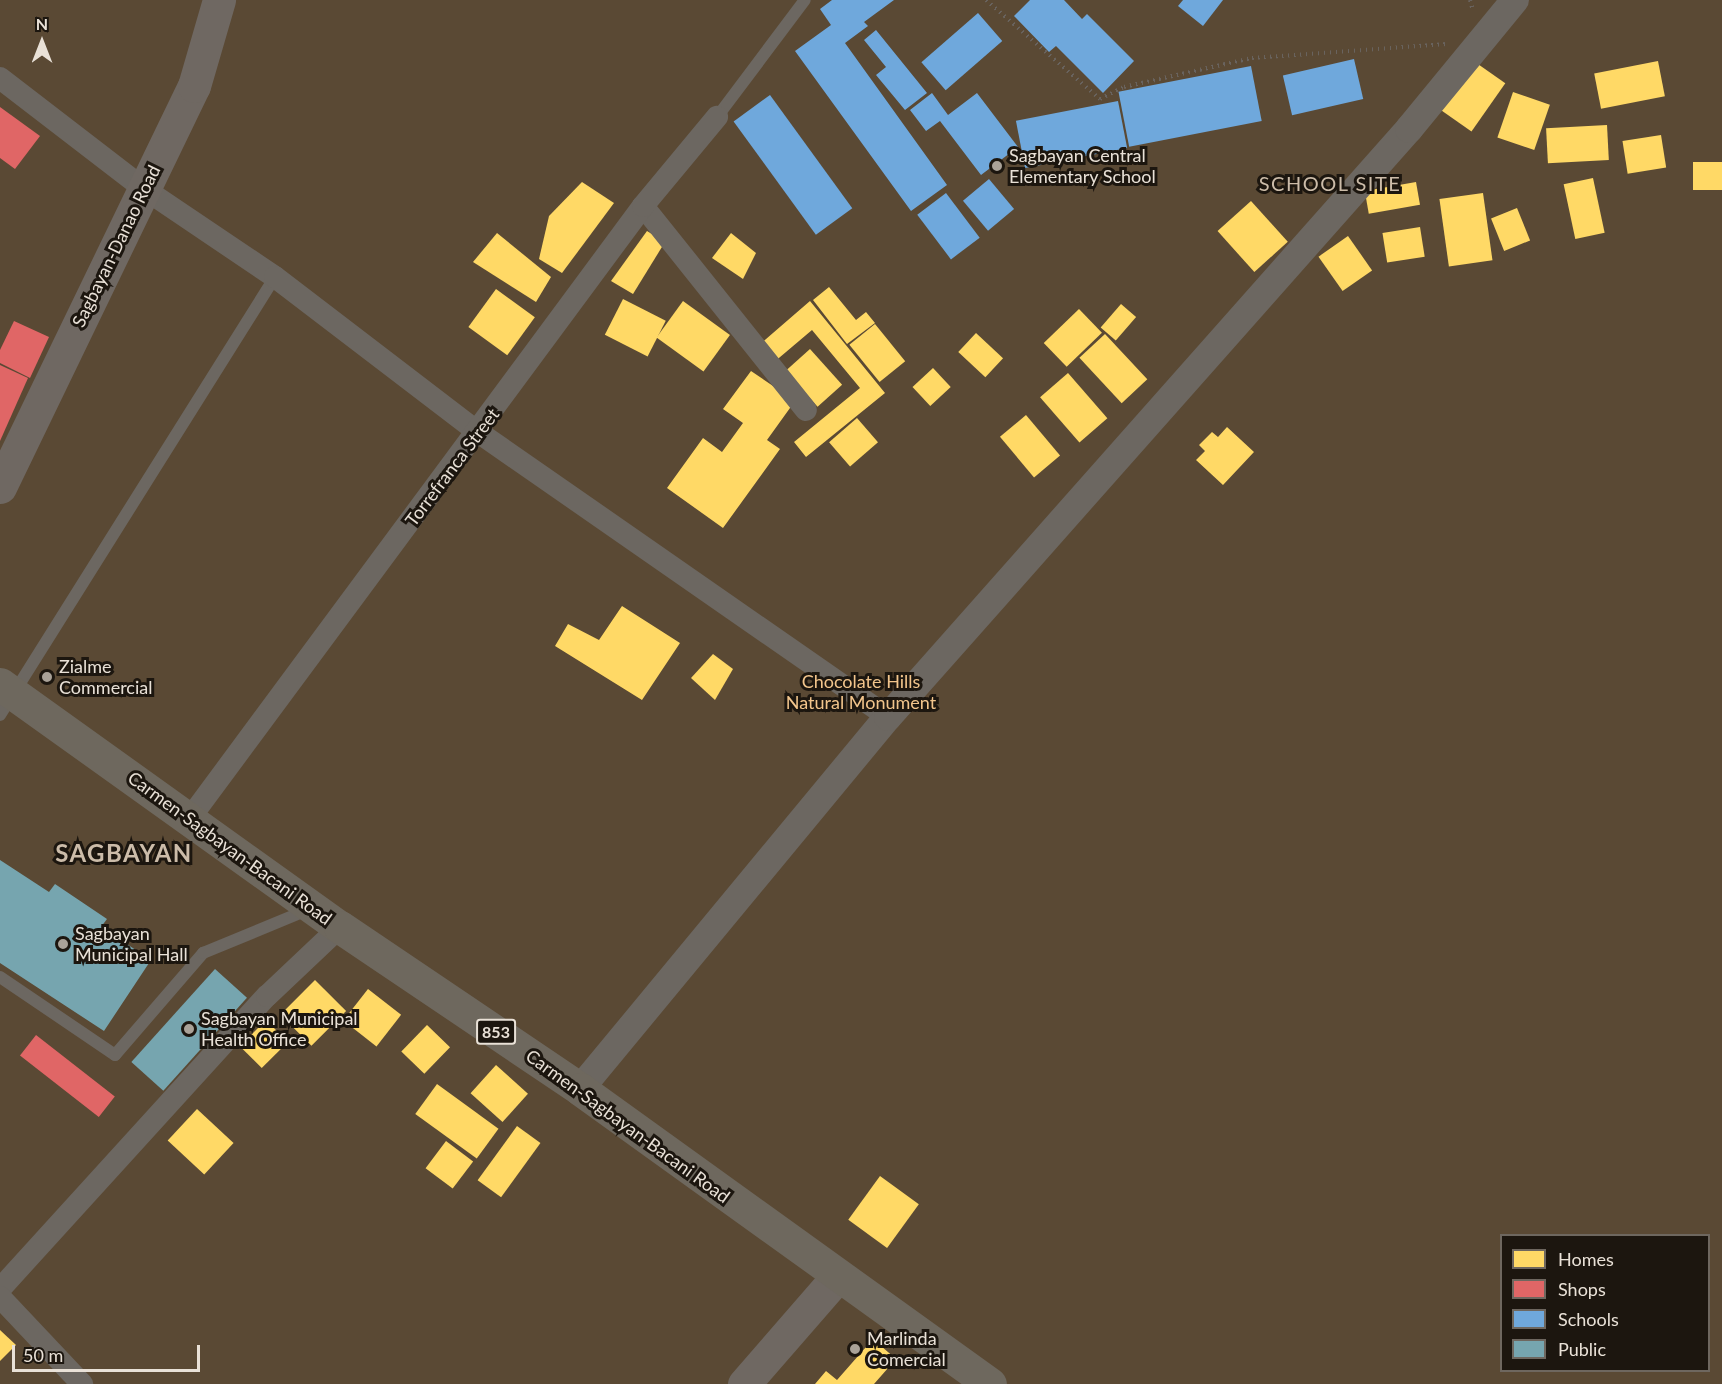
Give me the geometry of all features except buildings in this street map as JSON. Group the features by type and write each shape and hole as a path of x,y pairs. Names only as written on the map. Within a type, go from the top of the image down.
{"main road":[{"name":"Sagbayan-Danao Road","path":"0,488 194,86 219,0"},
{"name":"Carmen-Sagbayan-Bacani Road","path":"4,698 190,818 340,927 580,1089 837,1277 990,1384"},
{"path":"744,1384 837,1277"}],"street":[{"path":"580,1089 888,717 1401,138 1515,0"},
{"path":"0,78 143,188 275,277 478,432 888,717"},
{"name":"Torrefranca Street","path":"190,818 478,432 643,206 717,117"},
{"path":"643,206 806,410"},
{"path":"0,1289 267,996 340,927"},
{"path":"0,1298 82,1384"}],"lane":[{"path":"717,117 805,0"},
{"path":"4,698 275,277"},
{"path":"0,977 114,1054 203,953 314,908"}],"path":[{"path":"986,0 1100,99 1124,87 1252,58 1482,41 1470,0"}],"green space":[{"name":"Chocolate Hills Natural Monument","path":"0,0 1722,0 1722,1384 0,1384"}],"place":[{"name":"Sagbayan Central Elementary School","path":"997,166"},
{"name":"Zialme Commercial","path":"47,677"},
{"name":"Sagbayan Municipal Hall","path":"63,944"},
{"name":"Sagbayan Municipal Health Office","path":"189,1029"},
{"name":"Marlinda Comercial","path":"855,1349"}],"district":[{"name":"SCHOOL SITE","path":"1330,183"},
{"name":"SAGBAYAN","path":"124,853"}]}
